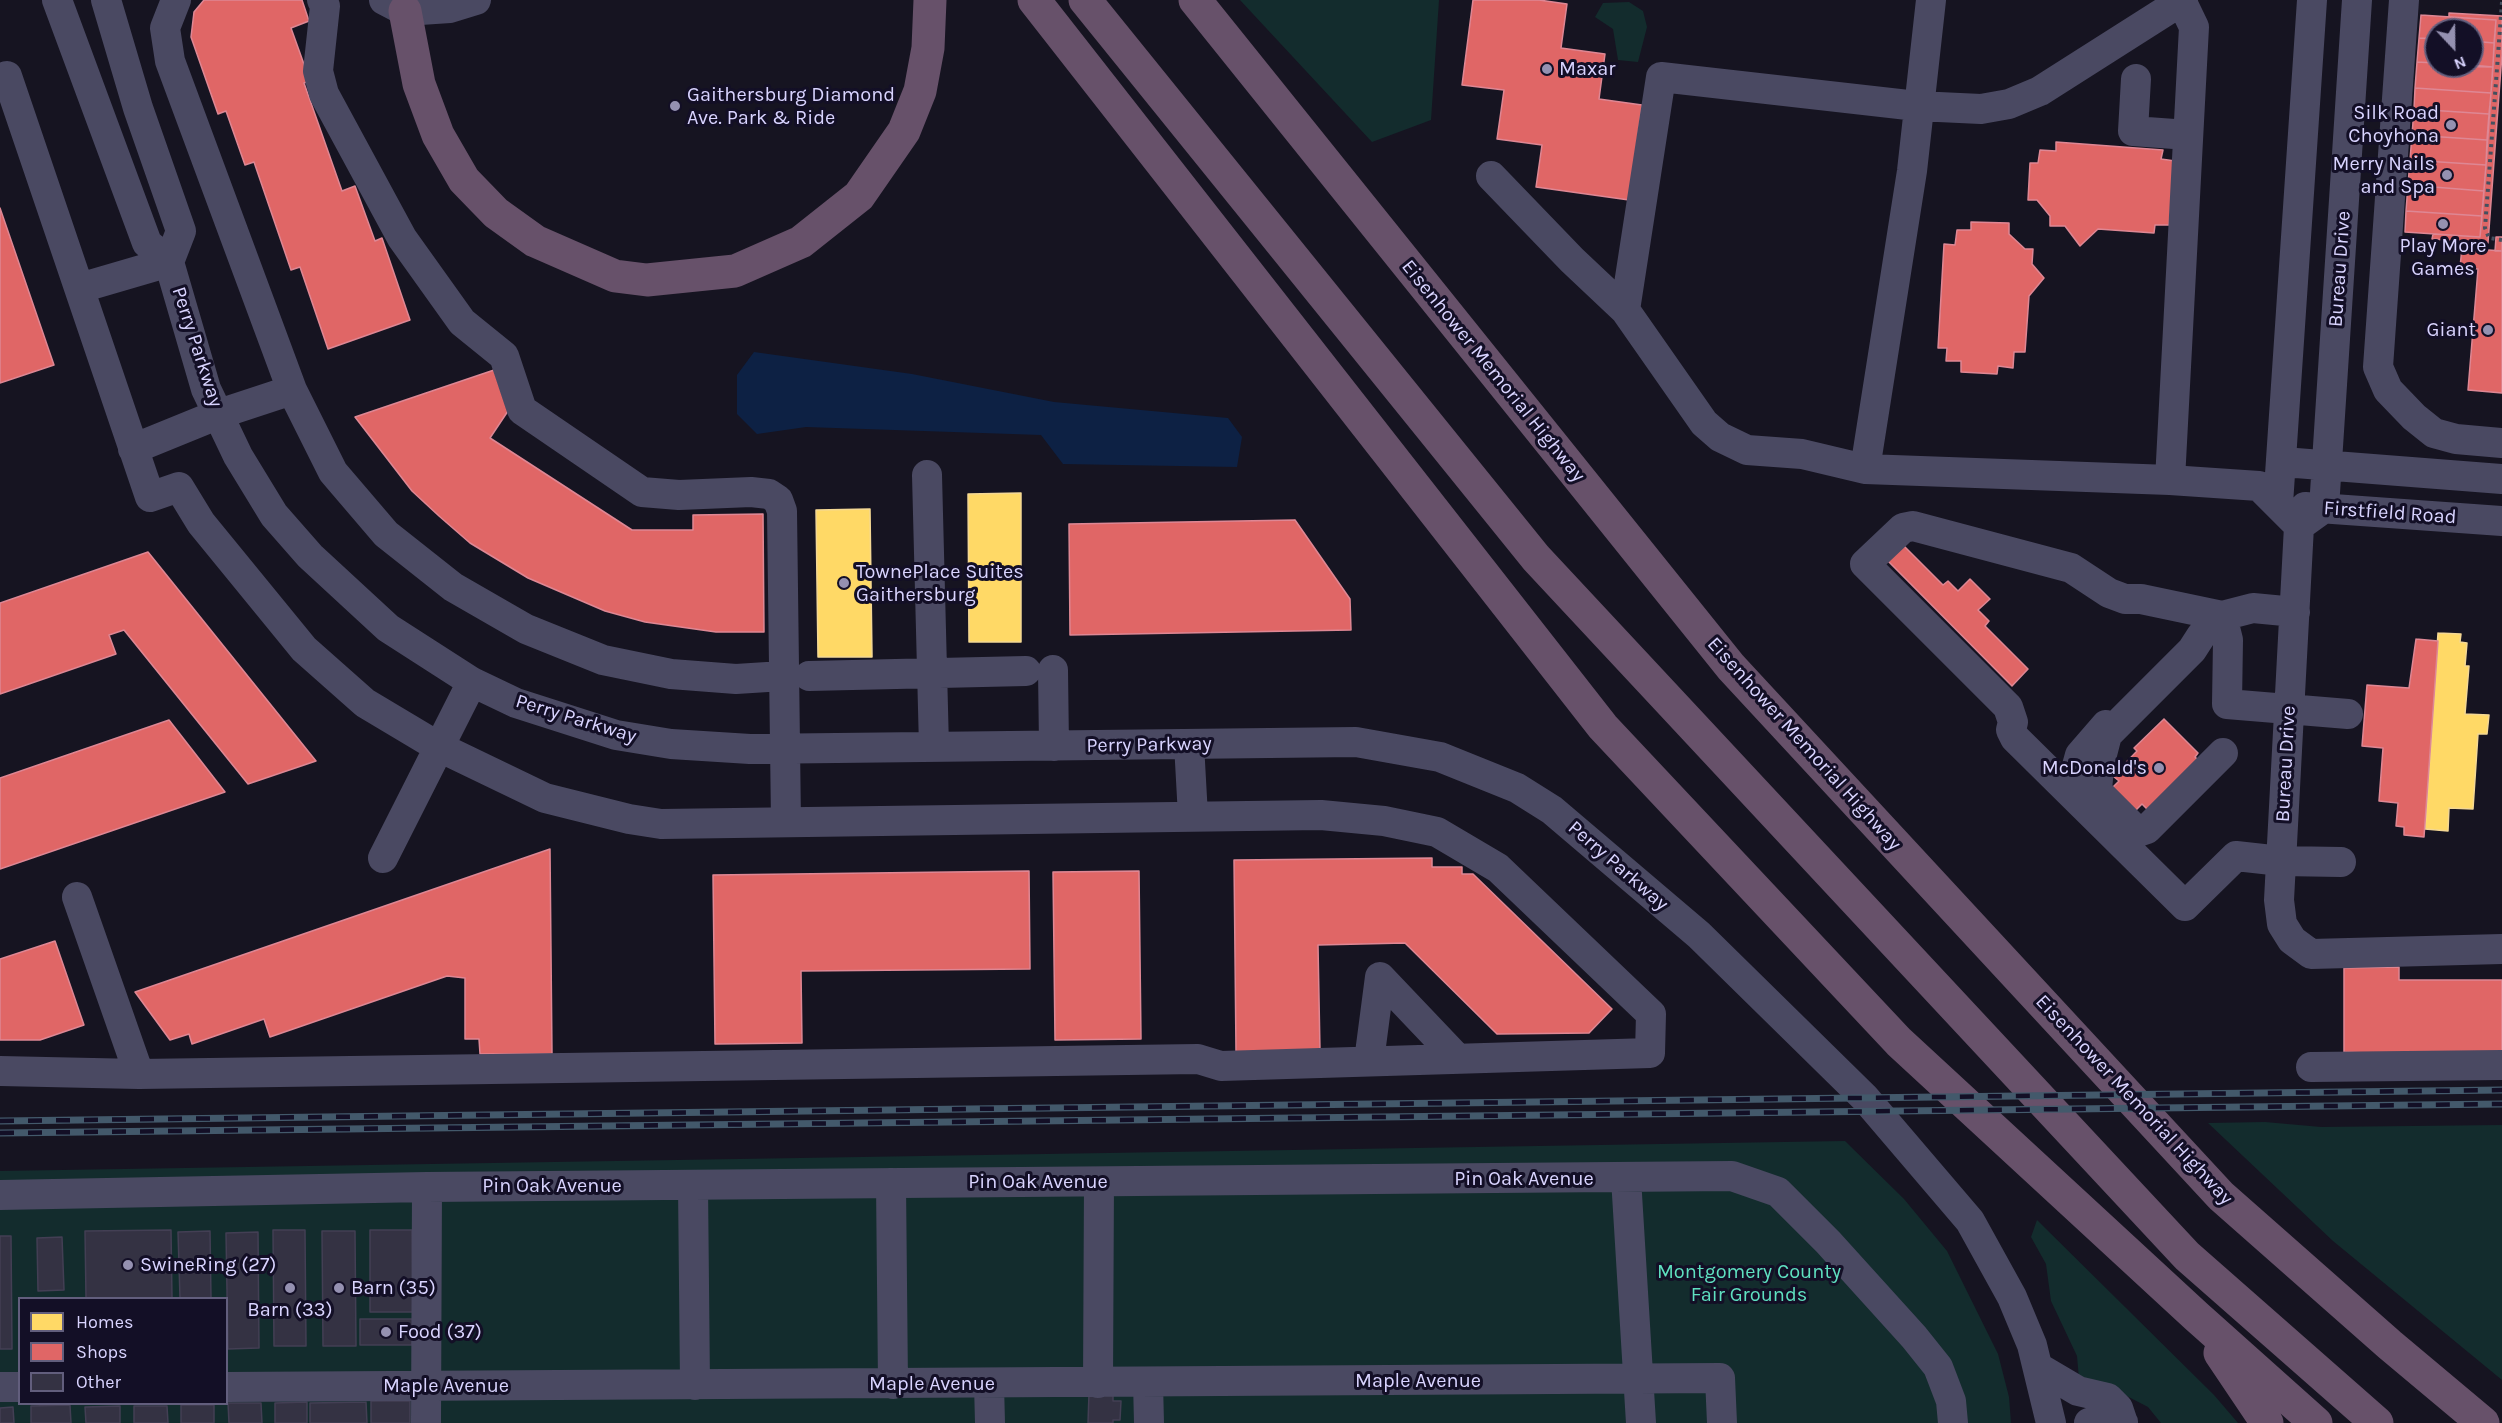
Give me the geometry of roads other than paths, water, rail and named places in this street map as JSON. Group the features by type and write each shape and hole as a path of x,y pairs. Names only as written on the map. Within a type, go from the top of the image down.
{"highway":[{"path":"394,6 438,135 464,180 496,213 535,241 615,276 647,280 735,271 801,242 859,196 904,131 920,91 928,48 930,0"},
{"path":"1034,0 1603,727 1899,1042 2196,1316 2316,1423"},
{"path":"1085,0 1536,558 2187,1256 2377,1423"},
{"name":"Eisenhower Memorial Highway","path":"1195,0 1731,668 2222,1196 2390,1345 2483,1423"},
{"path":"2196,1316 2267,1423"}],"street":[{"name":"Perry Parkway","path":"57,0 147,243 169,262 206,389 238,456 274,514 309,556 388,628 472,682 516,703 616,735 670,744 785,749 1356,742 1440,757 1517,788 1552,810 1699,935 1877,1112 1970,1221 2012,1297 2040,1368 2052,1423"},
{"name":"Perry Parkway","path":"106,0 138,108 181,231 169,262"},
{"path":"176,0 165,28 170,60 292,390 333,472 386,534 453,587 526,629 603,660 671,674 736,679 1040,670 1054,746"},
{"path":"322,0 325,6 318,71 324,94 402,238 462,322 504,356 522,410 642,492 679,495 751,492 769,494 778,500 782,511 796,676 785,749 786,822"},
{"path":"394,6 450,8 476,0"},
{"path":"1865,469 1912,171 1917,106 1931,0"},
{"path":"1625,310 1661,77 1917,106 1981,109 2009,104 2067,75 2182,0 2194,27 2170,480"},
{"path":"2312,0 2283,462 2268,495 2299,526 2324,508"},
{"name":"Bureau Drive","path":"2324,508 2357,0"},
{"path":"2404,0 2378,367 2388,390 2414,417 2434,433 2456,439 2502,443"},
{"path":"0,78 7,76 150,497 179,487 201,523 304,649 365,704 437,746 545,798 628,819 661,824 1321,815 1384,820 1437,832 1498,868 1651,1014 1650,1053 1221,1066 1198,1059 139,1074 0,1071"},
{"path":"2136,80 2133,131 2188,135"},
{"name":"Firstfield Road","path":"1491,176 1572,260 1625,310 1690,407 1704,423 1720,437 1747,450 1802,454 1865,469 2170,480 2268,495 2324,508 2502,522"},
{"path":"80,288 169,262"},
{"path":"133,449 219,414 292,390"},
{"path":"2283,462 2502,479"},
{"path":"927,475 934,747"},
{"path":"2141,862 2215,789 2222,777 2227,704 2228,640 2211,626 2141,599 2126,599 2109,593 2071,568 1913,526 1903,528 1865,564 2008,707 2013,722 2011,730 2015,738 2141,862 2186,906 2236,856 2281,861 2341,862"},
{"name":"Bureau Drive","path":"2299,526 2279,900 2282,924 2292,940 2311,954 2502,949"},
{"path":"2076,798 2075,773 2080,755 2095,735 2211,626 2253,608 2295,612"},
{"path":"2211,626 2192,650 2107,735 2099,766 2097,791 2134,828 2141,831 2147,829 2223,753"},
{"path":"383,858 437,746 472,682"},
{"path":"2227,704 2348,714"},
{"path":"1189,744 1193,816"},
{"path":"77,897 139,1074"},
{"path":"1369,1061 1380,977 1458,1059"},
{"path":"2311,1067 2502,1065"},
{"name":"Pin Oak Avenue","path":"0,1196 427,1187 1732,1176 1778,1192 1828,1242 1938,1366 1951,1401 1953,1423"},
{"path":"1626,1178 1641,1423"},
{"path":"1098,1383 1099,1182"},
{"path":"891,1183 892,1384"},
{"path":"693,1185 695,1385"},
{"path":"426,1423 427,1187"},
{"path":"2040,1368 2078,1391 2108,1398 2118,1408 2123,1423"},
{"name":"Maple Avenue","path":"228,1387 1720,1378 1722,1423"},
{"path":"1148,1382 1149,1423"},
{"path":"989,1384 990,1423"},
{"path":"0,1387 18,1387"},
{"path":"2089,1423 2103,1418 2123,1423"}],"water":[{"path":"754,352 912,374 1054,402 1228,418 1242,437 1237,467 1063,464 1041,435 806,427 757,434 737,414 737,375"}],"railway":[{"path":"0,1121 2502,1090"},
{"path":"0,1133 2502,1104"}],"place":[{"name":"Maxar","path":"1547,69"},
{"name":"Gaithersburg Diamond Ave. Park & Ride","path":"675,106"},
{"name":"Silk Road Choyhona","path":"2451,125"},
{"name":"Merry Nails and Spa","path":"2447,175"},
{"name":"Play More Games","path":"2443,224"},
{"name":"Giant","path":"2488,330"},
{"name":"TownePlace Suites Gaithersburg","path":"844,583"},
{"name":"McDonald's","path":"2159,768"},
{"name":"SwineRing (27)","path":"128,1265"},
{"name":"Barn (33)","path":"290,1288"},
{"name":"Barn (35)","path":"339,1288"},
{"name":"Food (37)","path":"386,1332"}],"park label":[{"name":"Montgomery County Fair Grounds","path":"1749,1284"}]}
